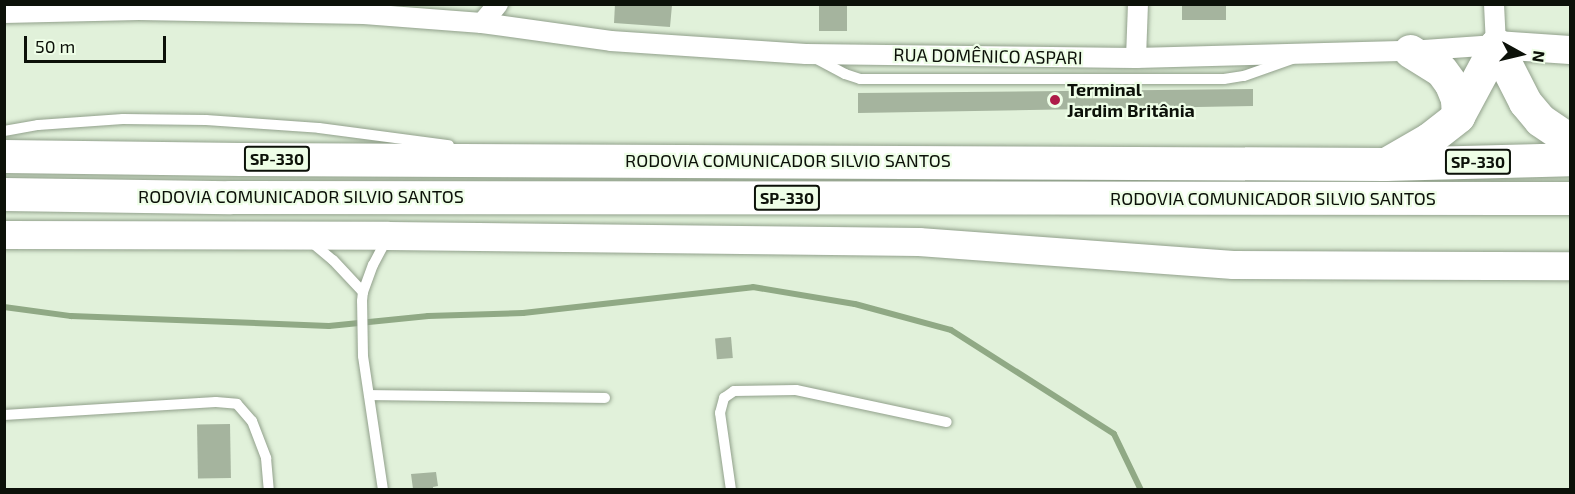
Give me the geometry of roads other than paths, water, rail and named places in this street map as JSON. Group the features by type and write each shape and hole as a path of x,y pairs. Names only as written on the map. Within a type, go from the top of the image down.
{"highway":[{"path":"1385,164 1445,128 1458,116 1496,45"},
{"path":"1496,45 1526,102 1540,120 1570,140"},
{"path":"1410,51 1441,70 1451,84 1457,99 1458,116"},
{"name":"RODOVIA COMUNICADOR SILVIO SANTOS","path":"4,156 1385,164 1570,159"},
{"name":"RODOVIA COMUNICADOR SILVIO SANTOS","path":"4,194 278,197 1570,198"}],"main road":[{"path":"1496,45 1570,50"},
{"path":"4,235 388,236 919,242 1233,266 1570,266"}],"street":[{"path":"482,23 498,4"},
{"path":"1136,58 1138,4"},
{"path":"1494,4 1496,45"},
{"name":"RUA DOMÊNICO ASPARI","path":"4,13 134,7 365,9 611,41 807,54 1136,58 1410,51 1496,45"}],"lane":[{"path":"807,54 845,74 860,79 1224,79 1261,71 1310,52"},
{"path":"4,131 38,125 123,119 206,120 320,128 550,159"},
{"path":"383,489 363,356 363,297 388,236"},
{"path":"305,237 333,260 363,297"},
{"path":"731,489 720,413 724,398 734,391 796,390 947,422"},
{"path":"369,395 605,398"},
{"path":"4,415 216,402 237,404 252,421 266,458 269,489"}],"waterway":[{"path":"4,307 71,316 329,326 428,316 523,313 753,287 855,304 951,330 1114,434 1141,490"}],"place":[{"name":"Terminal Jardim Britânia","path":"1055,100"}]}
